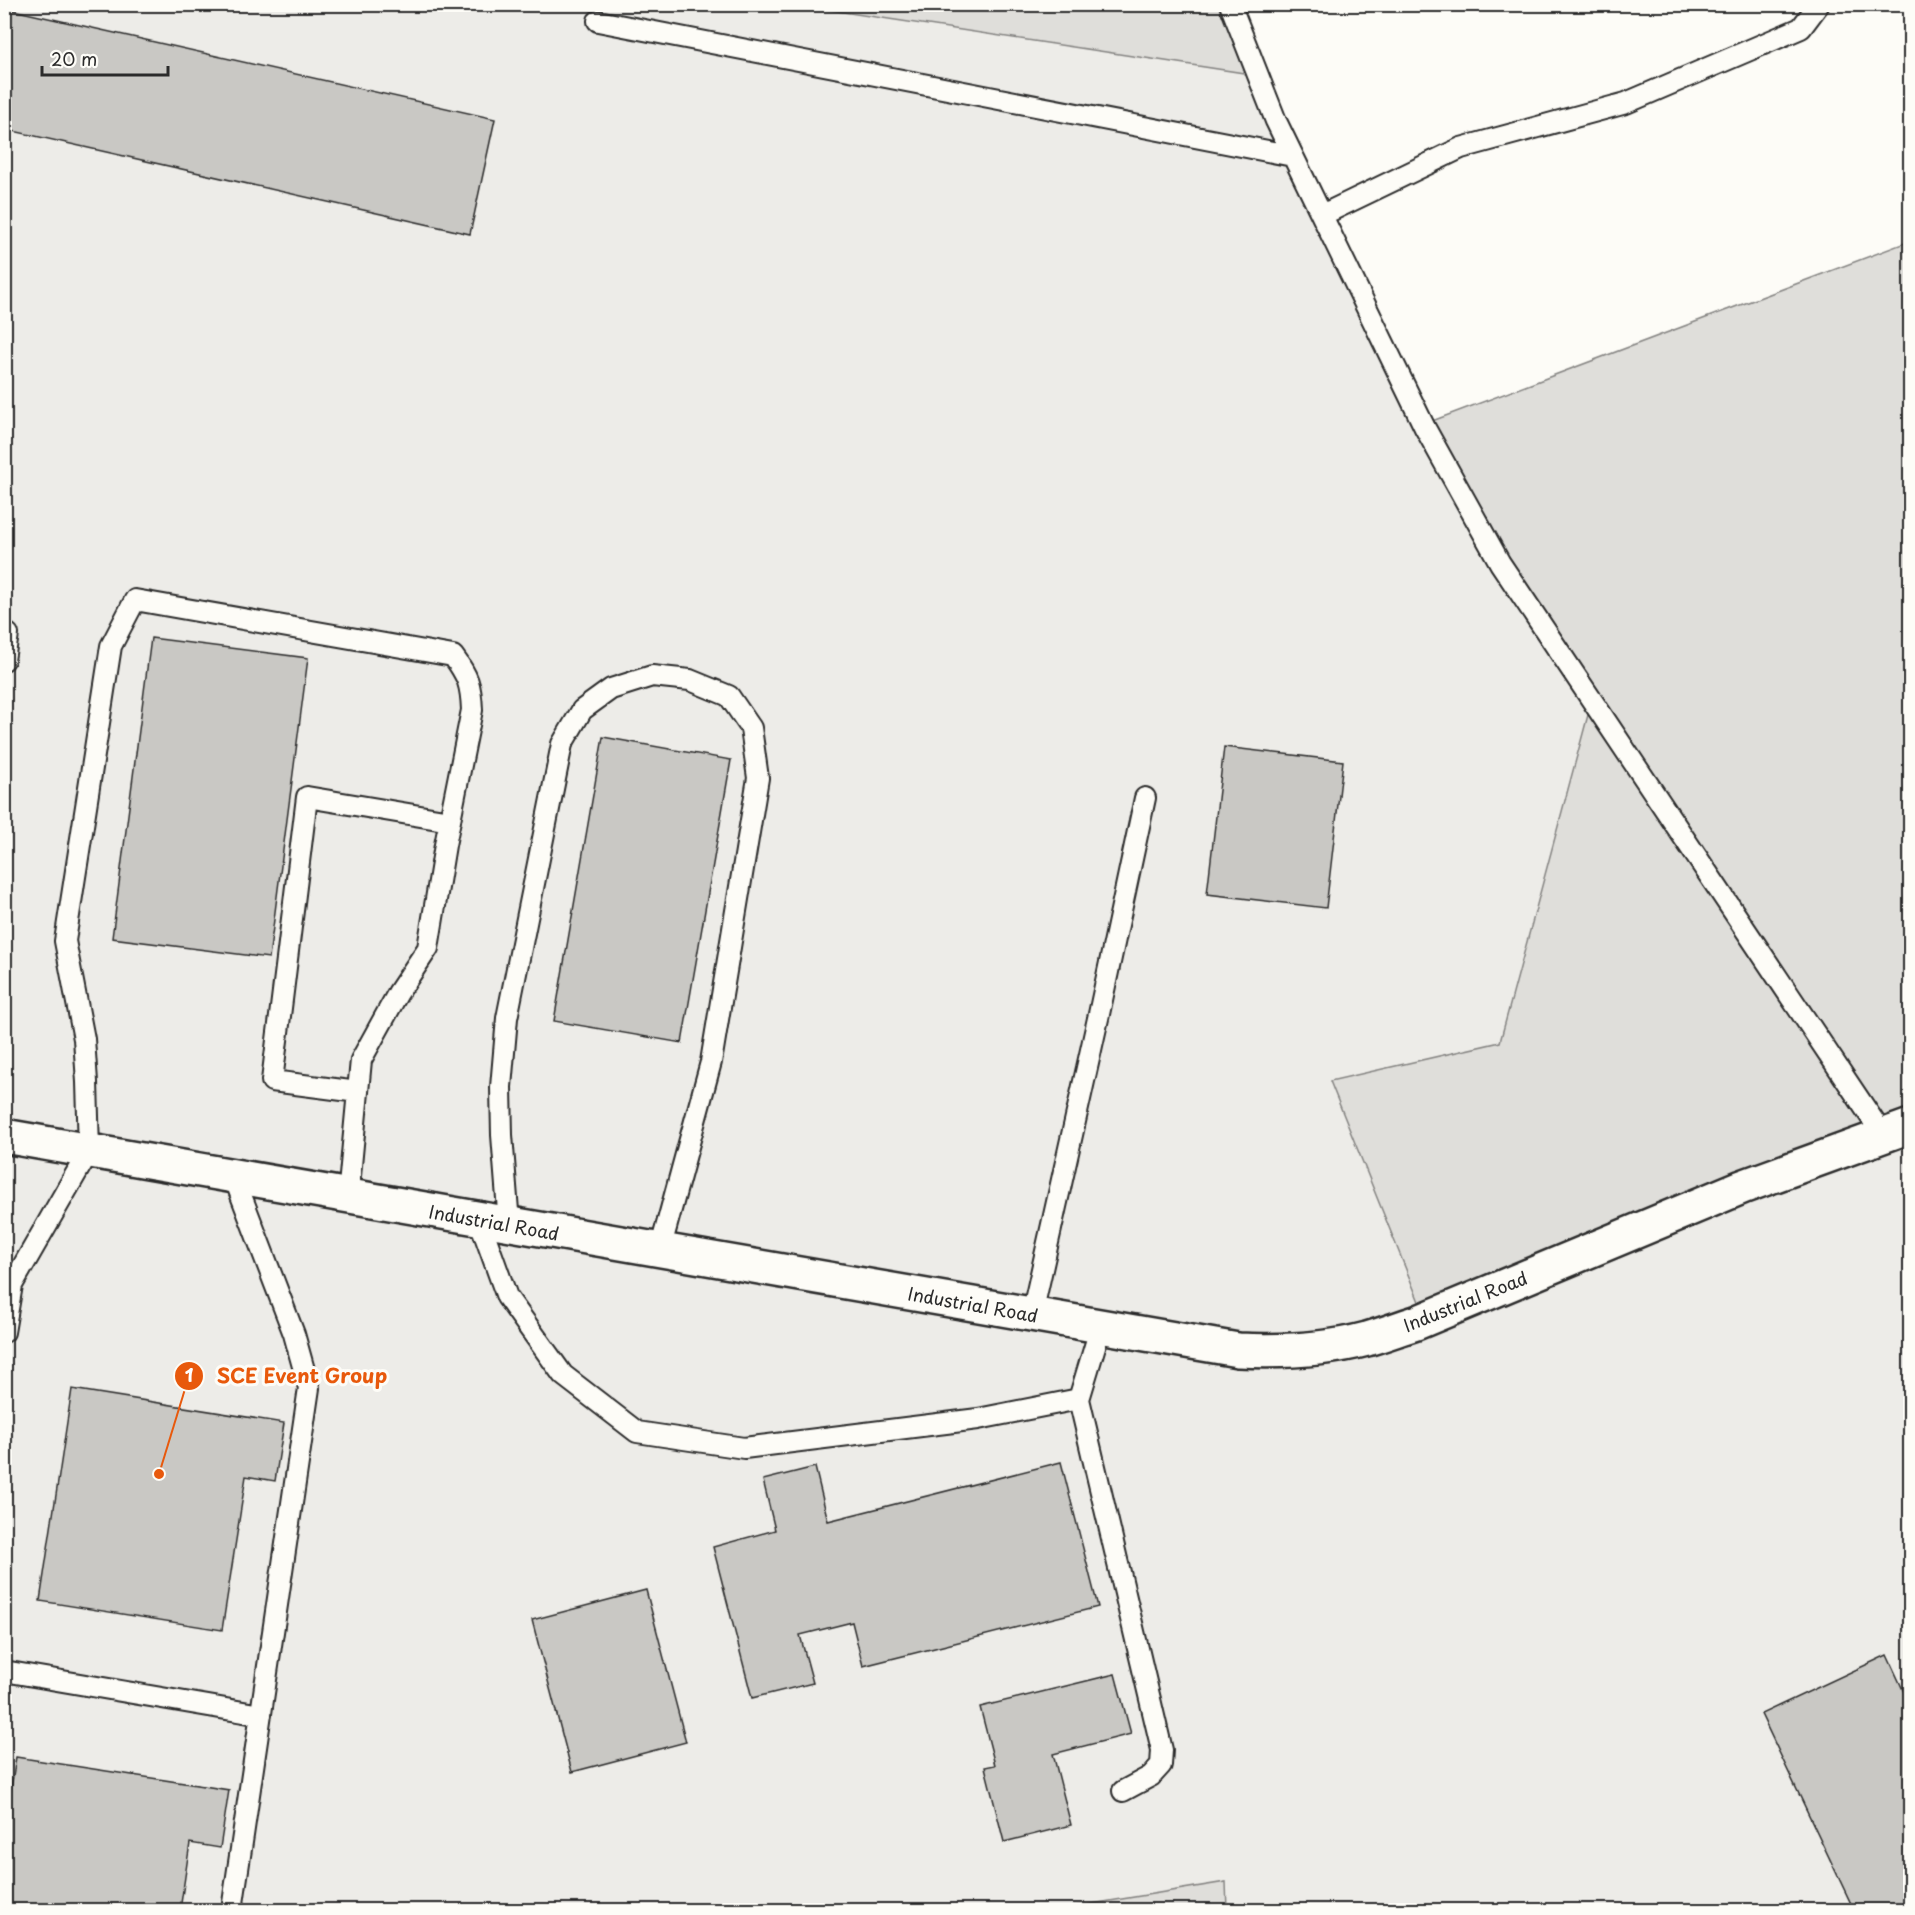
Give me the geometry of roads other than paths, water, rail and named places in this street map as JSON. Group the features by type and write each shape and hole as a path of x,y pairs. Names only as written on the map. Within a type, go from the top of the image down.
{"street":[{"name":"Industrial Road","path":"4,1136 1238,1350 1269,1351 1321,1348 1366,1339 1416,1323 1742,1187 1897,1131"}],"lane":[{"path":"1230,4 1276,121 1425,428 1500,563 1897,1131"},
{"path":"1322,215 1461,148 1626,103 1801,28 1819,4"},
{"path":"598,21 1293,156"},
{"path":"4,1332 12,1285 89,1151 84,1039 65,941 111,646 135,600 453,656 464,671 471,687 472,710 428,948 398,993 361,1060 348,1197"},
{"path":"4,660 8,634"},
{"path":"660,1250 711,1062 758,778 751,728 729,696 690,680 652,676 611,688 582,710 562,744 507,1018 501,1086 502,1135 494,1222 507,1297 563,1375 637,1432 744,1448 978,1419 1079,1399"},
{"path":"358,1092 272,1081 307,797 450,820"},
{"path":"1032,1314 1100,1014 1145,798"},
{"path":"232,1911 309,1388 294,1334 234,1177"},
{"path":"1101,1326 1079,1399 1162,1750 1161,1765 1151,1776 1123,1791"},
{"path":"4,1671 261,1715"}],"place":[{"name":"SCE Event Group","path":"159,1474"}]}
